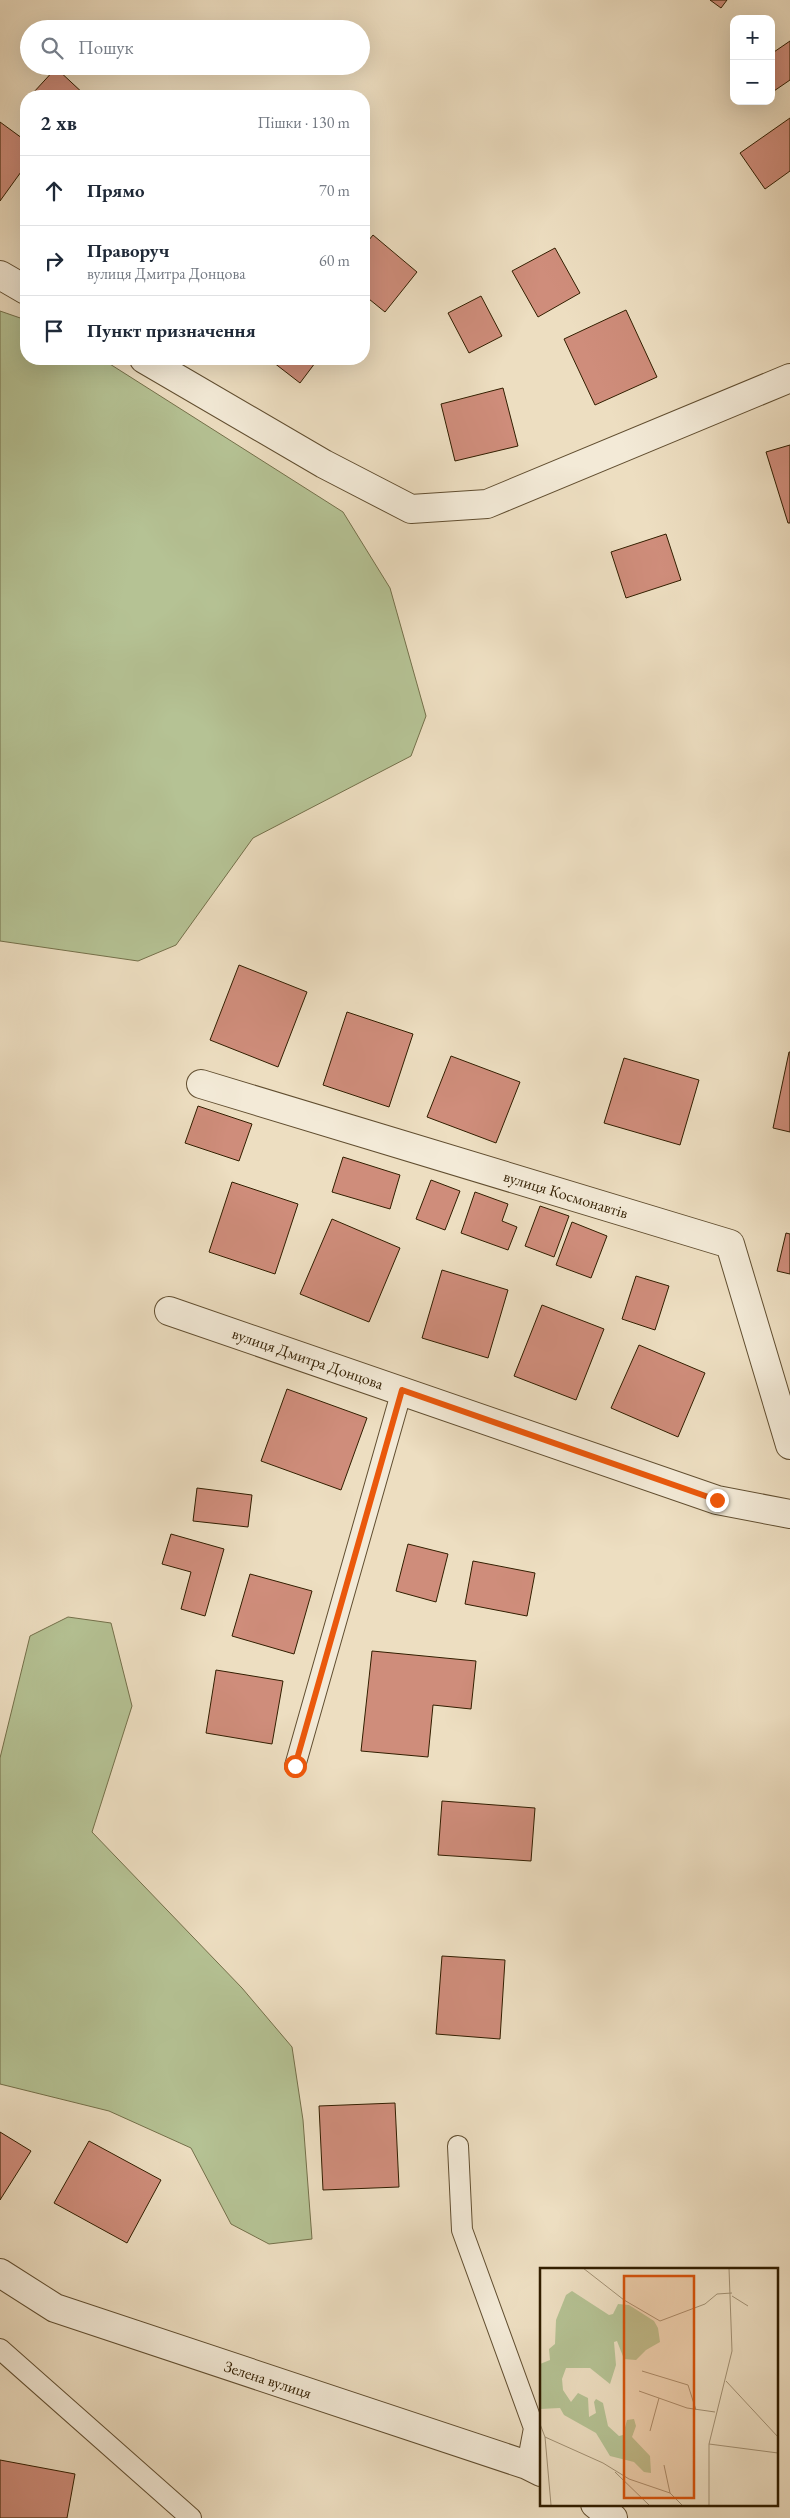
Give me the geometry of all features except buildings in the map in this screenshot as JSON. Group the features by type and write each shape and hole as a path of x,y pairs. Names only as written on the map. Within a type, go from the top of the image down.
{"street":[{"path":"0,274 20,286"},
{"path":"154,365 324,464 412,509 487,504 790,378"},
{"name":"вулиця Космонавтів","path":"201,1084 730,1244 790,1445"},
{"name":"вулиця Дмитра Донцова","path":"169,1311 717,1500 790,1514"},
{"name":"Зелена вулиця","path":"0,2273 55,2308 534,2469"},
{"path":"598,2506 613,2518"}],"lane":[{"path":"295,1766 402,1390"},
{"path":"458,2146 462,2230 534,2428 534,2469"},
{"path":"0,2349 191,2518"}],"green space":[{"path":"0,311 20,318 20,365 111,365 343,512 390,588 426,716 411,756 253,838 176,945 138,961 0,941"},
{"path":"68,1617 111,1623 132,1706 92,1832 242,1988 292,2047 303,2120 312,2239 269,2244 231,2224 191,2148 109,2111 0,2084 0,1758 30,1636"}],"route":[{"path":"295,1766 402,1390 717,1500"}]}
